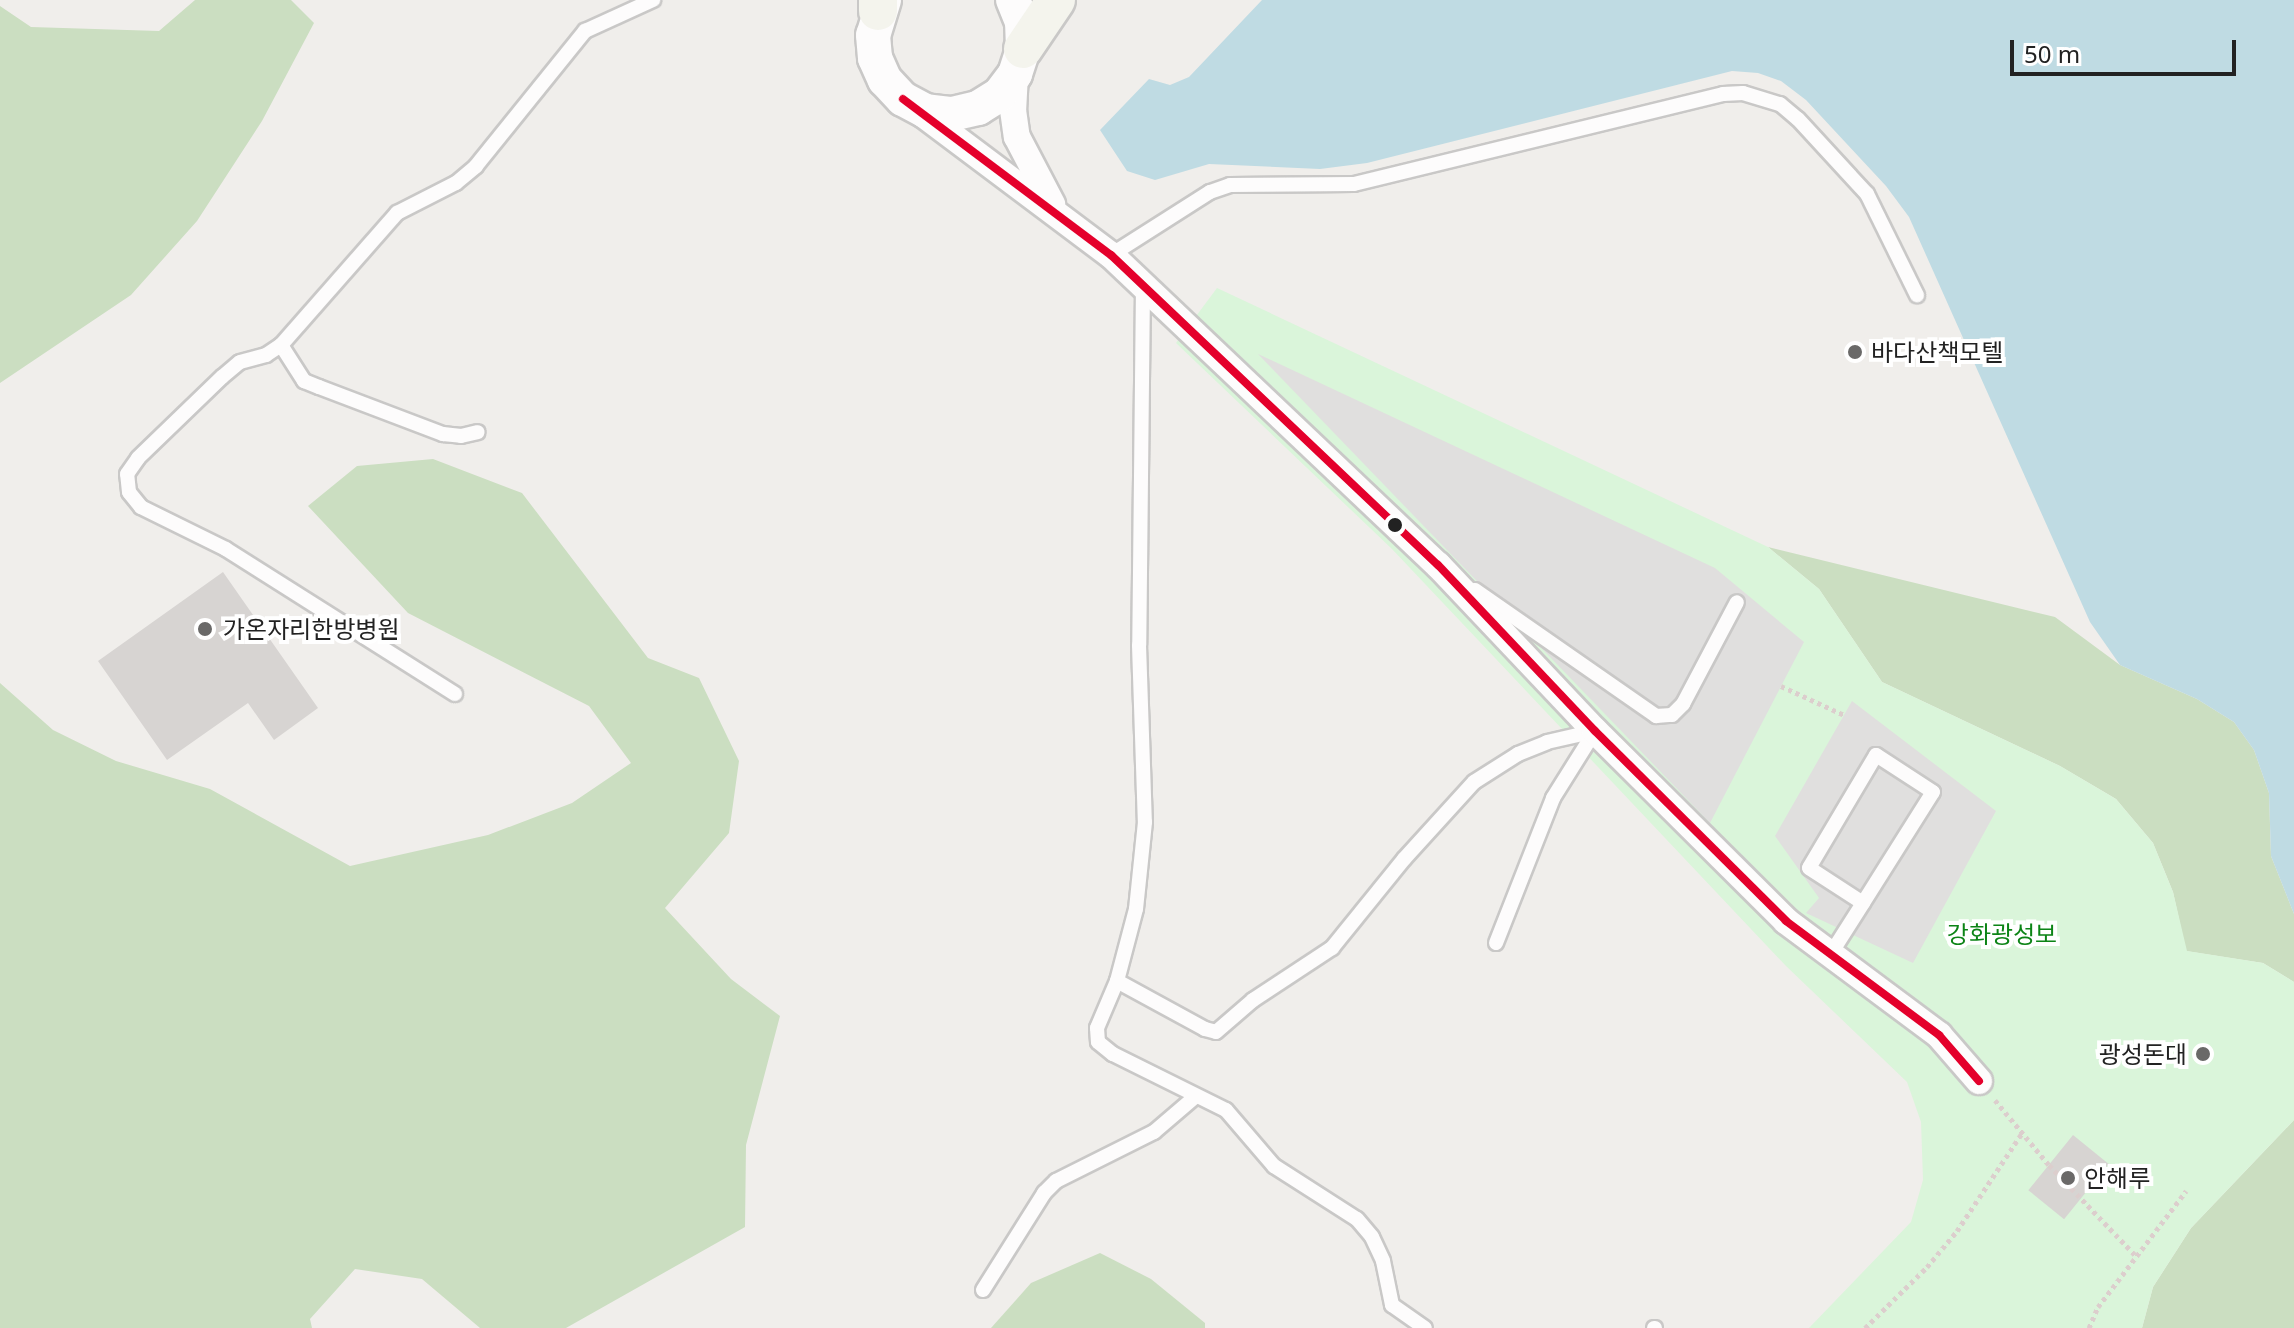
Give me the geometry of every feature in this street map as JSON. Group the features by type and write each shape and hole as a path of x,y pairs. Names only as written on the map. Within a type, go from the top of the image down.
{"main road":[{"path":"1019,61 1056,0"}],"street":[{"path":"1013,0 1022,22 1013,110 1017,137 1058,214"},
{"path":"880,4 873,35 875,58 885,80 903,99 1111,255 1438,565 1595,731 1786,921 1939,1035 1979,1081"},
{"path":"903,99 926,111 952,114 978,108 1000,94 1019,61"}],"lane":[{"path":"455,694 226,549 141,507 129,492 127,474 148,448 240,362 266,355 281,345 397,213 456,183 476,166 585,31 653,0"},
{"path":"1111,255 1210,192 1230,185 1354,184 1723,94 1743,93 1769,100 1789,112 1867,194 1891,236 1917,295"},
{"path":"1143,286 1139,645 1145,822 1136,909 1117,981 1097,1028 1098,1042 1113,1054 1226,1110 1274,1166 1357,1219 1372,1237 1383,1261 1392,1305 1425,1328"},
{"path":"281,345 295,370 312,384 443,434 461,436 478,432"},
{"path":"1438,565 1656,716 1672,715 1683,704 1737,602"},
{"path":"1117,981 1216,1032 1253,1000 1332,948 1404,859 1474,782 1518,754 1547,742 1595,731"},
{"path":"1496,943 1553,798 1595,731"},
{"path":"1830,955 1863,903 1933,792 1876,755 1809,868 1863,903"},
{"path":"983,1290 1044,1193 1056,1181 1154,1132 1196,1096"}],"path":[{"path":"1781,686 1844,715"},
{"path":"1979,1081 2022,1133 2136,1256"},
{"path":"1865,1328 1927,1267 1957,1231 2022,1133"},
{"path":"2089,1328 2098,1307 2186,1191"}],"green space":[{"path":"195,0 291,0 314,23 262,121 197,221 131,295 0,383 0,6 31,27 159,31"},
{"name":"강화광성보","path":"1217,288 1768,547 1819,589 1882,682 2060,766 2116,799 2153,843 2173,892 2187,951 2263,963 2294,982 2294,1120 2191,1228 2153,1287 2142,1328 1809,1328 1911,1222 1923,1180 1921,1122 1907,1082 1786,966 1392,549 1176,343"},
{"path":"433,459 522,493 648,658 699,678 739,761 729,833 665,908 731,979 780,1016 746,1145 745,1227 566,1328 480,1328 422,1279 355,1269 310,1319 312,1328 0,1328 0,683 53,730 116,761 210,789 350,866 488,835 572,803 631,763 589,706 408,613 308,506 357,466"},
{"path":"1768,547 2055,617 2120,665 2197,699 2234,722 2254,750 2269,793 2271,856 2294,914 2294,982 2263,963 2186,951 2173,892 2153,843 2116,799 2060,766 1882,682 1819,589"},
{"path":"2294,1120 2294,1328 2142,1328 2153,1287 2191,1228"},
{"path":"1100,1253 1151,1279 1205,1323 1205,1328 991,1328 1031,1283"}],"shaded area":[{"path":"1258,354 1715,568 1804,642 1710,823"},
{"path":"1852,701 1996,811 1913,963 1806,913 1819,898 1775,836"}],"water":[{"path":"1262,0 2294,0 2294,914 2271,856 2269,793 2254,750 2234,722 2197,699 2120,665 2090,622 1909,217 1886,186 1806,100 1781,81 1758,73 1732,71 1367,163 1320,169 1209,164 1155,180 1127,171 1100,130 1149,79 1170,85 1189,77"}],"building":[{"name":"가온자리한방병원","path":"223,572 318,708 274,740 248,703 167,760 98,661"},
{"name":"안해루","path":"2073,1135 2109,1164 2064,1219 2028,1190"}],"transit line":[{"path":"903,99 1111,255 1438,565 1595,731 1786,921 1939,1035 1979,1081"}],"place":[{"name":"바다산책모텔","path":"1855,352"},
{"name":"가온자리한방병원","path":"205,629"},
{"name":"광성돈대","path":"2203,1054"},
{"name":"안해루","path":"2068,1178"}]}
